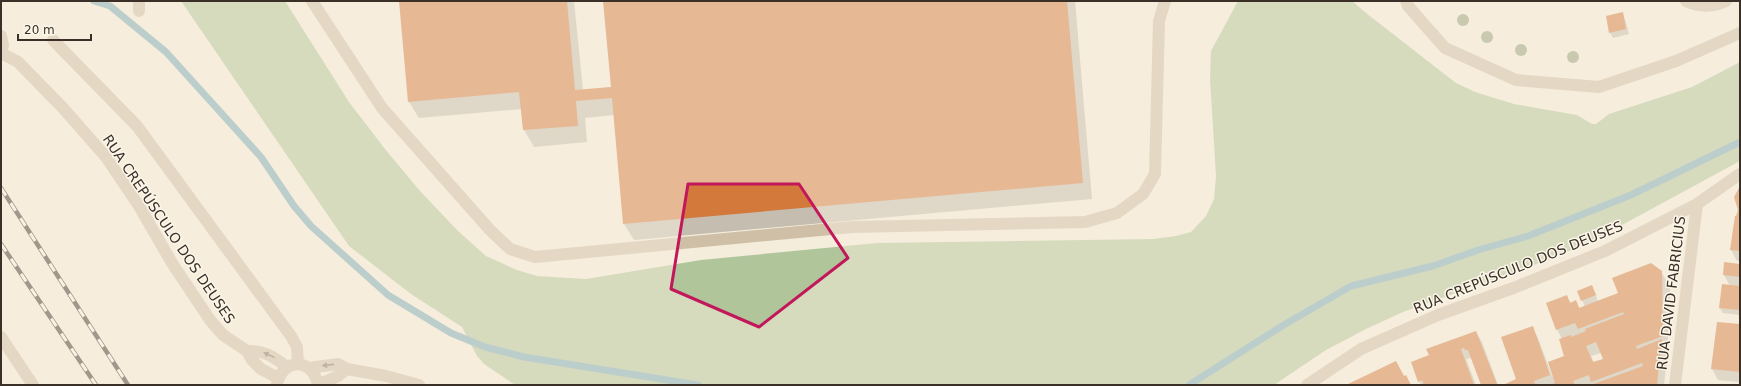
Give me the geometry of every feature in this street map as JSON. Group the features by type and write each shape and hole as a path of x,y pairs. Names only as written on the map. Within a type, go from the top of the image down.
{"street":[{"path":"312,1 382,108 490,230 510,249 535,257 852,227 1085,222 1117,213 1143,194 1156,174 1159,21 1165,1"},
{"path":"1406,1 1408,6 1445,48 1516,80 1598,87 1676,61 1740,33"},
{"path":"1686,1 1701,6 1712,6 1726,1"},
{"path":"1,36 3,45 1,52"},
{"path":"53,40 138,126 291,336 297,347 298,366"},
{"name":"RUA CREPÚSCULO DOS DEUSES","path":"1,52 18,62 63,108 106,157 139,206 172,263 210,320 223,335 247,351 252,360 277,381"},
{"name":"RUA CREPÚSCULO DOS DEUSES","path":"1307,385 1360,349 1438,315 1516,287 1605,250 1697,204 1740,174"},
{"name":"RUA DAVID FABRICIUS","path":"1675,385 1697,204"},
{"path":"1,337 33,385"},
{"name":"RUA CREPÚSCULO DOS DEUSES","path":"247,351 258,350 298,366"},
{"path":"277,381 283,370 298,366 338,364 347,369 386,376 419,385"},
{"path":"298,366 316,377 318,385 338,376 347,369"}],"highlighted area":[{"path":"688,184 799,184 848,258 759,327 671,289"}],"green space":[{"path":"181,1 285,1 349,102 420,191 458,231 486,256 517,270 537,276 586,279 701,260 877,243 1153,239 1176,236 1191,232 1206,216 1214,199 1216,176 1210,79 1211,51 1238,1 1352,1 1456,83 1475,92 1514,104 1577,115 1592,124 1596,124 1609,114 1692,87 1740,62 1740,161 1598,238 1556,257 1403,312 1366,329 1326,350 1274,385 515,385 484,364 477,356 462,327 411,294 349,246"}],"building":[{"path":"399,1 567,1 575,90 611,87 603,1 1067,1 1083,183 623,224 612,98 576,101 578,126 523,130 519,92 408,102"},
{"path":"1623,12 1626,29 1609,33 1606,16"},
{"path":"1740,186 1740,251 1730,250 1735,216 1738,210 1734,197"},
{"path":"1724,262 1740,264 1740,277 1723,275"},
{"path":"1651,263 1662,271 1663,336 1636,346 1637,349 1662,339 1657,385 1591,385 1643,366 1642,363 1591,382 1589,375 1573,381 1575,385 1550,385 1555,383 1548,362 1564,356 1559,339 1571,335 1571,337 1586,331 1585,329 1624,314 1623,312 1578,329 1575,323 1556,330 1546,303 1567,295 1570,303 1576,300 1579,308 1618,293 1612,278","holes":["1596,342 1603,359 1593,362 1586,346"]},
{"path":"1722,284 1740,286 1740,310 1719,308"},
{"path":"1592,285 1596,295 1581,301 1577,291"},
{"path":"1717,322 1740,324 1740,372 1711,369"},
{"path":"1533,326 1550,375 1534,381 1535,384 1531,385 1503,385 1516,379 1501,337"},
{"path":"1476,331 1497,384 1481,385 1468,350 1465,350 1464,348 1461,349 1474,385 1424,385 1422,380 1418,382 1411,362 1429,355 1426,349"},
{"path":"1396,361 1411,385 1346,385"}],"waterway":[{"path":"94,1 110,6 166,52 261,157 294,206 311,226 388,295 451,333 485,347 524,357 698,385"},
{"path":"1189,385 1282,326 1351,286 1433,266 1478,250 1528,236 1631,195 1740,142"}],"railway":[{"path":"1,188 128,385"},
{"path":"1,244 96,385"}]}
